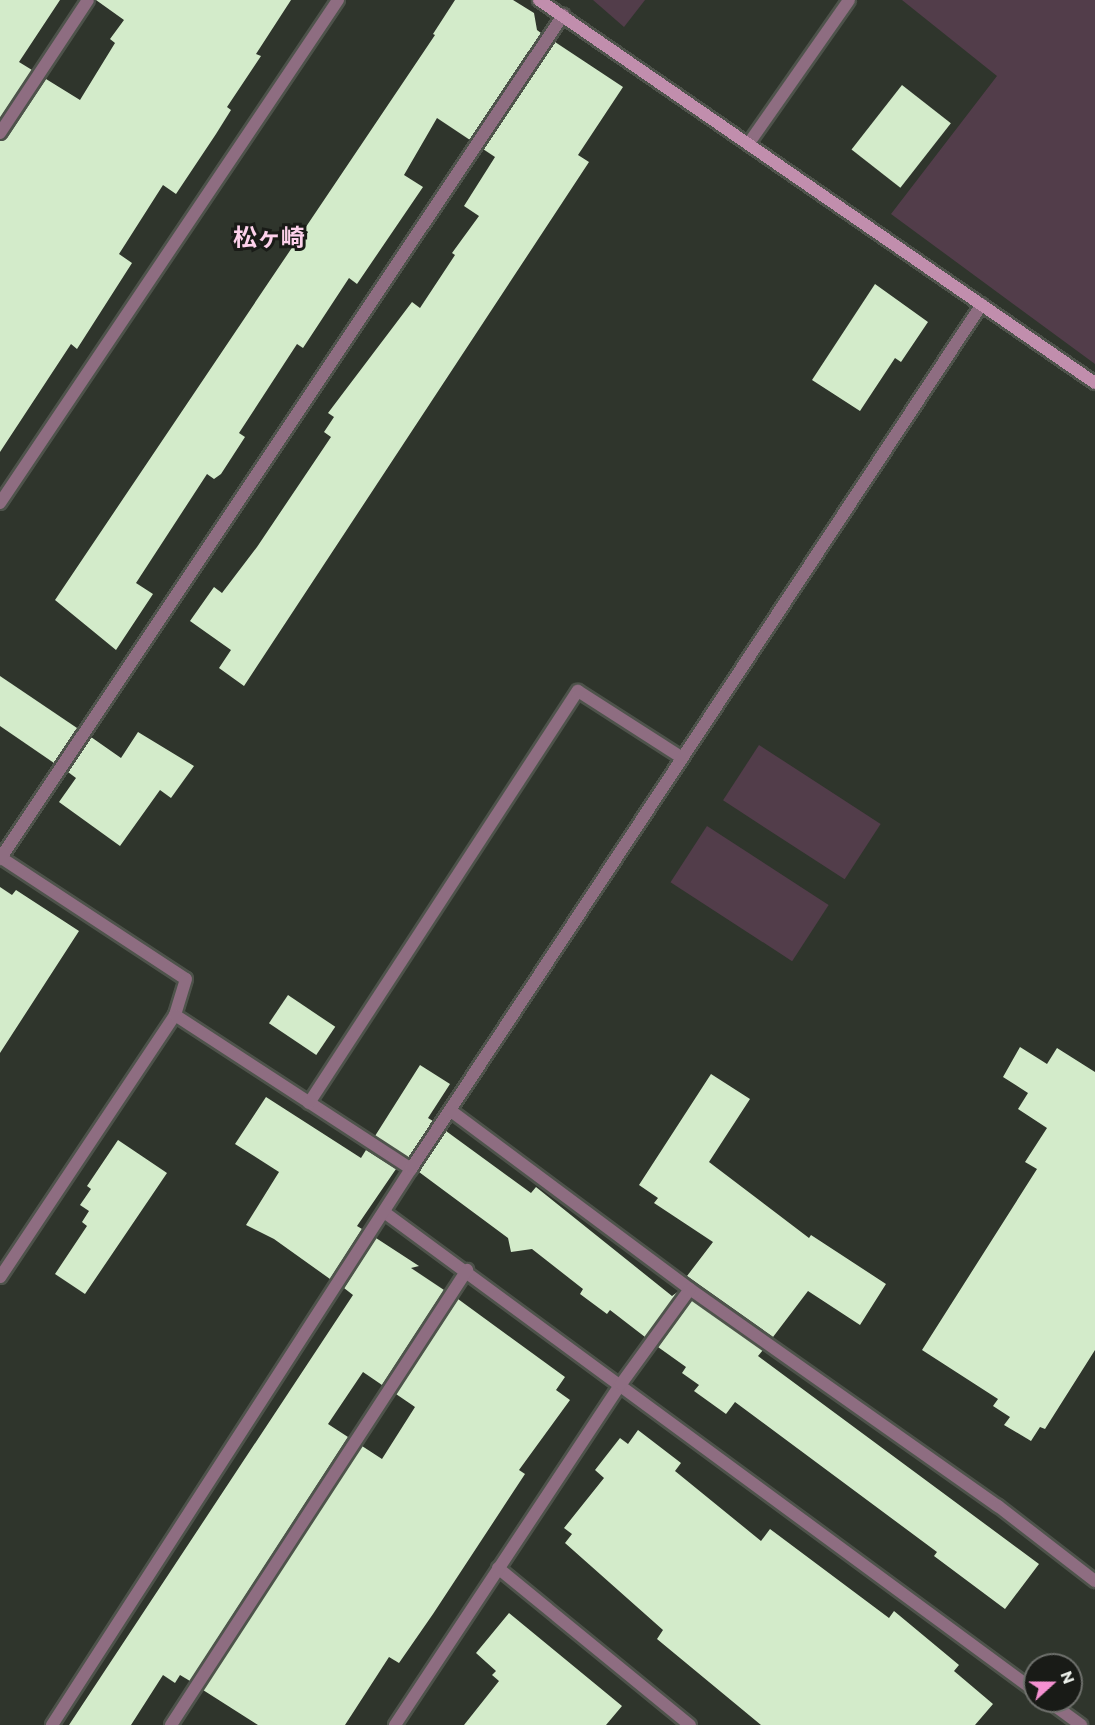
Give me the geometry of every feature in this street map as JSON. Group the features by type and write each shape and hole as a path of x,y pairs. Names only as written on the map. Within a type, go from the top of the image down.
{"street":[{"path":"0,133 88,0"},
{"path":"0,503 338,0"},
{"path":"749,143 849,0"},
{"path":"545,2 1095,383"},
{"path":"0,1277 175,1016 186,979 0,858 563,15"},
{"path":"52,1725 411,1170 982,304"},
{"path":"309,1103 578,691 681,758"},
{"path":"175,1016 411,1170"},
{"path":"451,1111 690,1289 998,1506 1095,1581"},
{"path":"384,1212 467,1270 1023,1682"},
{"path":"171,1725 467,1270"},
{"path":"395,1725 621,1384 690,1289"},
{"path":"498,1568 690,1725"},
{"path":"1064,1713 1081,1725"}],"shaded area":[{"path":"593,0 645,0 624,27"},
{"path":"902,0 1095,0 1095,364 891,214 997,76"},
{"path":"759,745 881,824 845,879 723,800"},
{"path":"707,826 829,905 792,961 671,882"}],"building":[{"path":"0,0 60,0 19,62 32,70 0,118"},
{"path":"96,0 291,0 256,54 261,56 227,107 231,110 216,134 176,194 163,185 119,254 132,263 77,349 71,344 0,452 0,141 7,138 46,79 80,100 115,43 110,39 124,20"},
{"path":"455,0 513,0 534,13 537,30 541,33 470,140 437,118 404,175 423,187 357,284 349,278 303,348 297,344 239,433 245,437 221,474 214,479 207,474 136,583 153,594 116,650 55,600 435,35 433,34"},
{"path":"555,42 623,87 578,155 589,162 244,686 219,668 231,650 190,621 214,587 222,593 257,547 331,437 324,432 334,417 328,413 412,302 420,308 455,255 452,253 479,216 464,206 495,157 483,149"},
{"path":"902,85 951,123 900,188 852,150"},
{"path":"875,284 928,322 901,362 895,358 860,411 812,380"},
{"path":"0,676 77,728 54,763 0,726"},
{"path":"138,732 194,766 171,798 160,790 120,846 59,802 76,778 68,772 91,737 121,758"},
{"path":"0,887 12,895 16,890 79,931 0,1053"},
{"path":"288,995 335,1027 316,1055 269,1023"},
{"path":"1020,1047 1047,1064 1057,1048 1095,1072 1095,1350 1045,1429 1040,1427 1031,1441 1004,1425 1010,1417 993,1406 998,1399 922,1350 1037,1169 1025,1162 1047,1128 1018,1109 1028,1093 1003,1077"},
{"path":"420,1065 450,1084 428,1118 433,1121 409,1158 375,1136"},
{"path":"711,1074 750,1099 709,1162 809,1238 811,1235 886,1284 860,1325 808,1291 773,1337 687,1276 713,1242 654,1203 658,1198 639,1185"},
{"path":"266,1097 361,1158 366,1150 396,1169 357,1226 362,1229 330,1279 274,1239 246,1225 279,1172 235,1144"},
{"path":"446,1131 531,1193 536,1187 672,1296 679,1291 645,1337 610,1310 607,1314 580,1294 583,1289 532,1249 511,1252 508,1238 419,1172"},
{"path":"118,1140 167,1173 85,1294 55,1274 87,1226 82,1222 89,1211 80,1205 91,1189 87,1186"},
{"path":"376,1238 419,1266 411,1268 444,1290 382,1385 363,1372 328,1424 348,1437 190,1681 180,1675 175,1683 163,1675 131,1725 69,1725 353,1295 344,1288"},
{"path":"458,1299 565,1377 556,1390 570,1400 519,1470 525,1474 433,1614 399,1663 389,1657 345,1725 258,1725 203,1690 362,1446 382,1459 415,1407 396,1394"},
{"path":"692,1300 763,1350 758,1356 1039,1564 1005,1609 934,1556 937,1552 735,1402 726,1414 694,1391 699,1385 682,1373 686,1367 658,1347"},
{"path":"638,1430 681,1463 675,1471 761,1541 770,1529 889,1618 894,1611 959,1665 954,1671 993,1704 975,1725 761,1725 657,1639 663,1630 565,1543 572,1534 564,1528 604,1478 595,1470 620,1438 628,1444"},
{"path":"509,1613 622,1706 606,1725 464,1725 499,1681 492,1675 496,1671 476,1653"}],"district":[{"name":"松ヶ崎","path":"269,237"}]}
